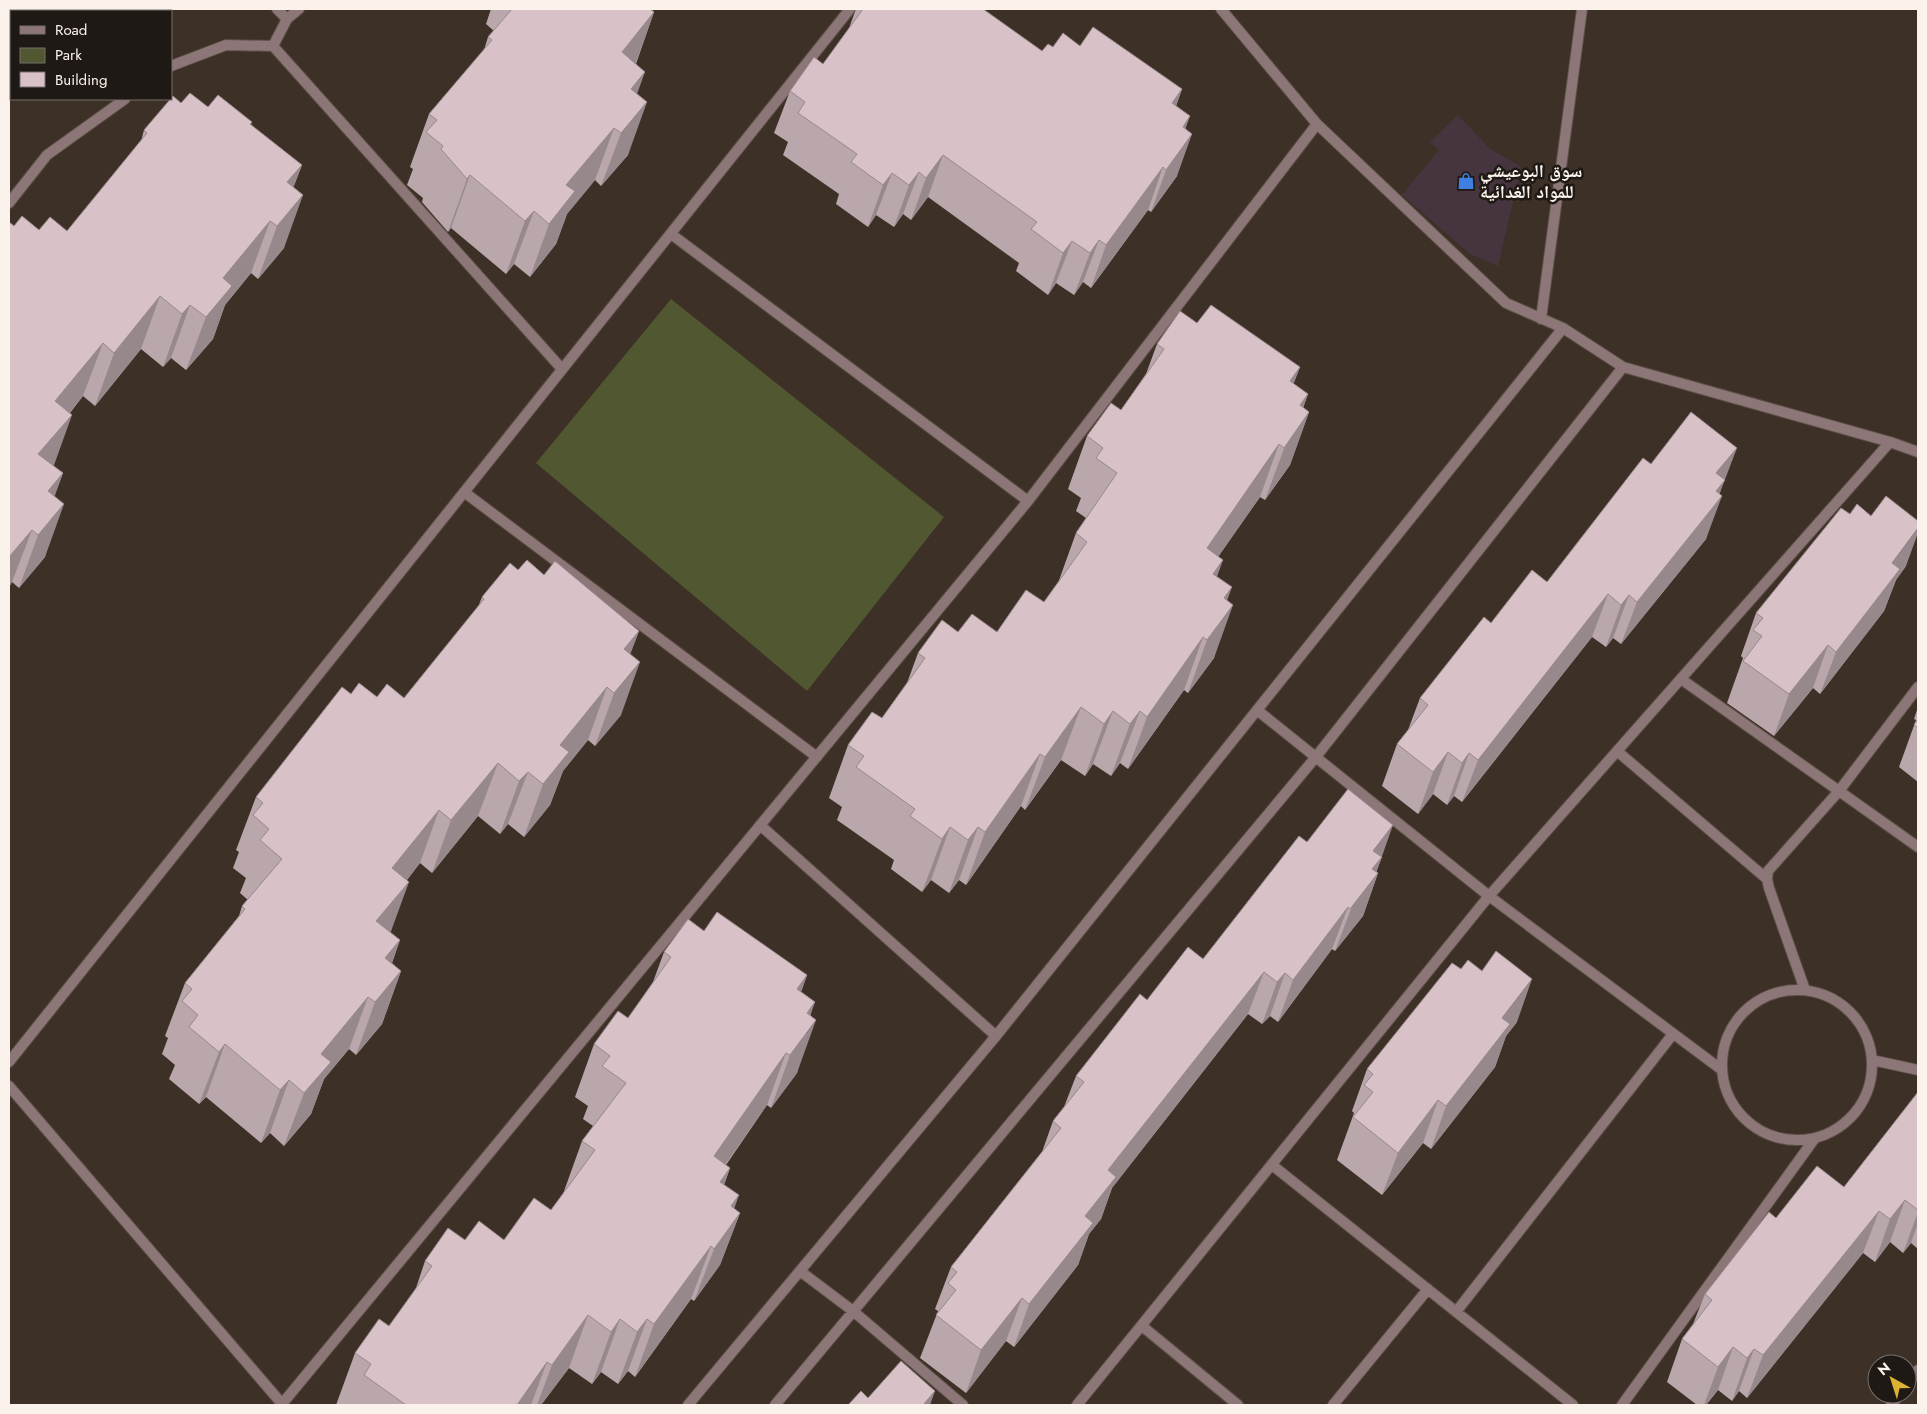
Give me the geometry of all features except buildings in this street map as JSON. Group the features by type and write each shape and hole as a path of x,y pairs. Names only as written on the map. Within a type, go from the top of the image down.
{"street":[{"path":"277,9 287,19"},
{"path":"273,46 287,19 299,9"},
{"path":"9,1062 850,9"},
{"path":"1221,9 1317,124 1506,303 1563,328 1623,367 1890,442 1918,452"},
{"path":"1541,319 1582,9"},
{"path":"172,66 226,44 273,46 562,369"},
{"path":"9,203 47,155 124,100"},
{"path":"9,1086 282,1404 1028,501 1317,124"},
{"path":"671,234 1028,501"},
{"path":"688,1405 996,1036 1563,328"},
{"path":"776,1405 1315,758 1623,367"},
{"path":"1078,1405 1490,896 1890,442"},
{"path":"464,492 817,757"},
{"path":"1681,679 1918,847"},
{"path":"1766,879 1768,871 1838,791 1918,687"},
{"path":"1257,710 1490,896 1722,1070"},
{"path":"1617,751 1766,879 1805,990"},
{"path":"760,825 996,1036"},
{"path":"1805,990 1830,997 1852,1012 1866,1034 1872,1060 1870,1086 1858,1110 1839,1128 1815,1138 1789,1140 1764,1133 1742,1118 1727,1096 1722,1070 1724,1044 1736,1021 1755,1002 1779,992 1805,990"},
{"path":"1456,1312 1673,1034"},
{"path":"1872,1060 1918,1070"},
{"path":"1622,1405 1815,1138"},
{"path":"1272,1164 1573,1405"},
{"path":"800,1271 853,1311 963,1405"},
{"path":"1334,1405 1428,1289"},
{"path":"1142,1326 1238,1405"}],"shaded area":[{"name":"سوق البوعيشي للمواد الغدائية","path":"1458,115 1489,148 1521,167 1498,266 1470,254 1402,195 1439,150 1430,142"}],"green space":[{"path":"671,299 944,517 807,691 536,463"}],"place":[{"name":"سوق البوعيشي للمواد الغدائية","path":"1466,181"}]}
